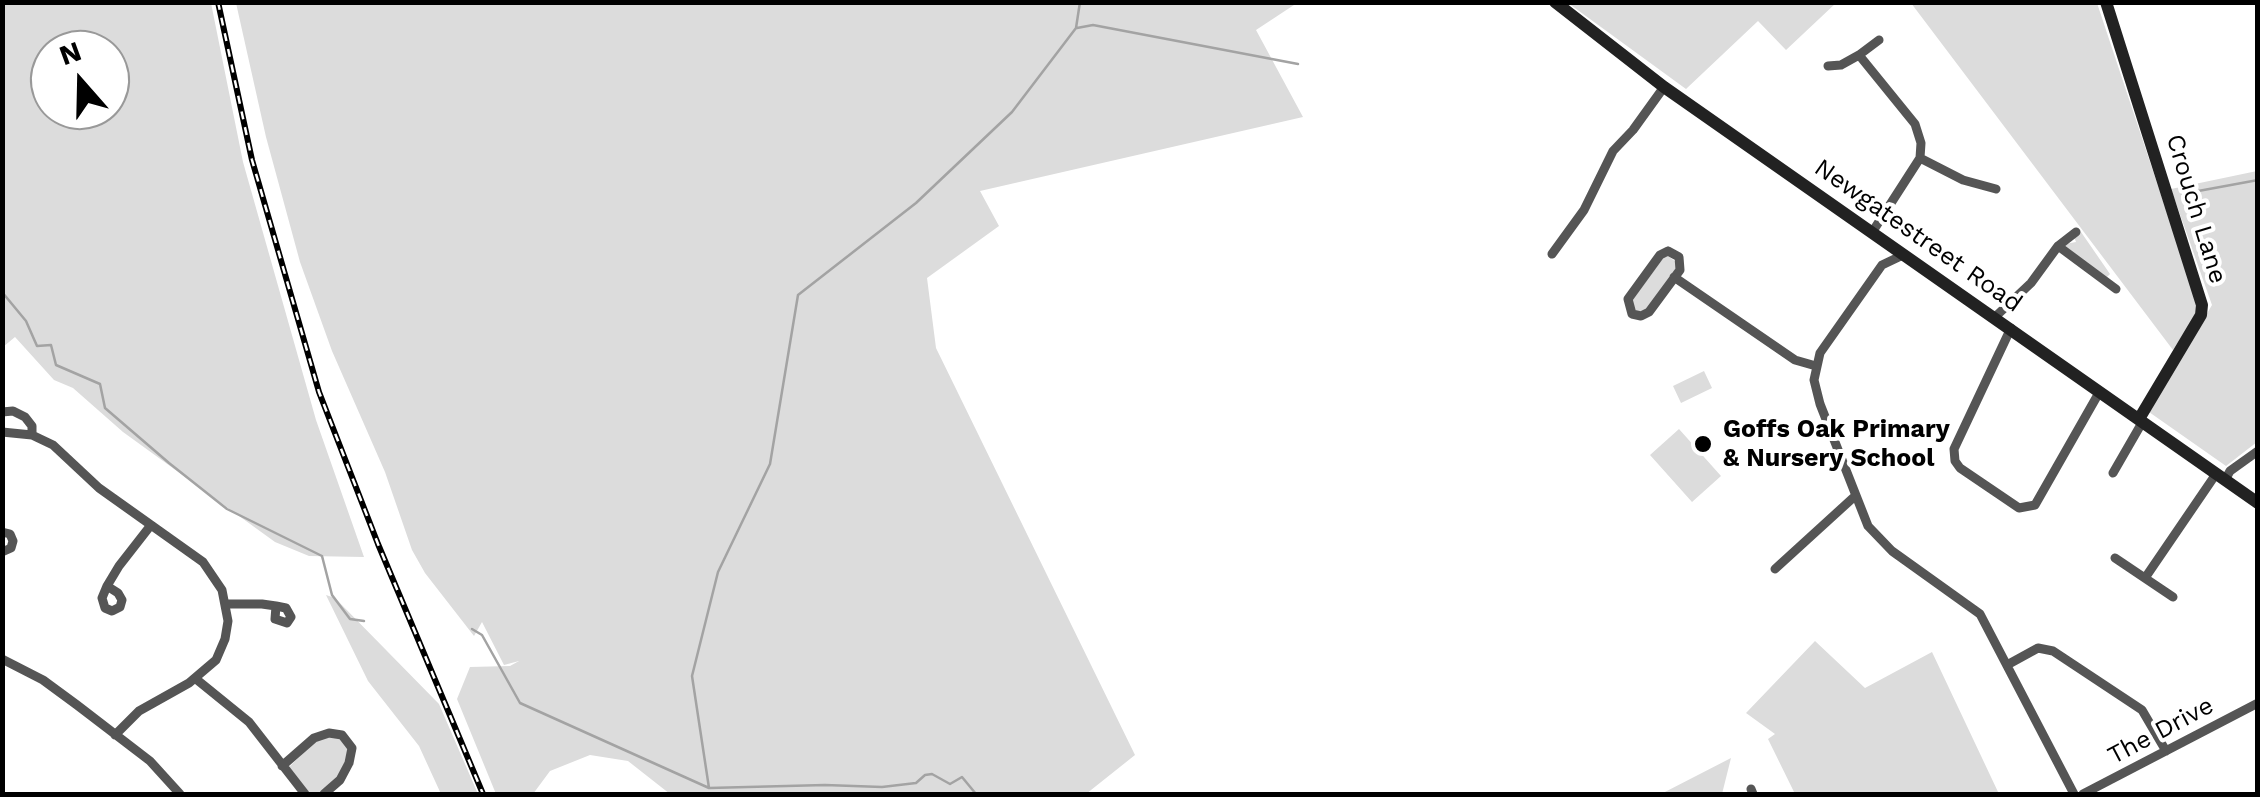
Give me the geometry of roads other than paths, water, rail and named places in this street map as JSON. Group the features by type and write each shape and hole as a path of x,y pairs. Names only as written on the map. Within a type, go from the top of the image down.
{"street":[{"name":"Newgatestreet Road","path":"1555,2 1664,87 2258,503"},
{"name":"Crouch Lane","path":"2106,2 2202,305 2201,315 2141,420"},
{"path":"1828,66 1840,65 1879,40"},
{"path":"1859,55 1915,124 1921,142 1920,158 1877,234 1884,262"},
{"path":"1552,254 1584,210 1613,151 1664,87"},
{"path":"1920,158 1963,180 1996,190"},
{"path":"1995,317 2031,283 2058,246 2076,232"},
{"path":"2058,246 2116,289"},
{"path":"1663,252 1679,257 1680,270 1674,277 1649,312 1641,316 1632,314 1628,299 1663,252"},
{"path":"1906,255 1884,262 1820,352 1814,380 1820,404 1868,526 1880,541 1980,614 2074,794"},
{"path":"1674,277 1795,360 1816,366"},
{"path":"2011,328 1954,449 1954,461 1960,468 2019,508 2035,505 2100,391"},
{"path":"2,412 25,417 32,426 32,435"},
{"path":"2113,472 2141,420"},
{"path":"2,432 32,435 52,446 99,488 203,562 217,580 226,604 227,629 221,651 196,678 139,711 115,735"},
{"path":"2145,578 2220,477 2258,452"},
{"path":"1776,569 1854,497"},
{"path":"107,586 151,525"},
{"path":"2,532 10,534 13,540 11,548 2,552"},
{"path":"2115,558 2172,597"},
{"path":"226,604 276,606"},
{"path":"2007,664 2038,648 2053,651 2142,710 2166,751"},
{"path":"2,659 42,680 115,735 150,762 180,794"},
{"path":"196,678 249,722 304,794"},
{"name":"The Drive","path":"2083,794 2258,703"},
{"path":"282,766 314,738 329,733 342,735 350,743 350,762 340,780 324,794"}],"waterway":[{"path":"976,794 962,777 950,784 932,774 916,783 882,787 709,788 692,676 718,572 770,464 798,295 916,203 1012,112 1076,28 1080,2"},
{"path":"1077,28 1093,25 1298,64"},
{"path":"2182,194 2258,180"},
{"path":"2,292 26,321 37,346 51,345 56,365 100,384 105,408 169,463 227,509 322,556 332,595 350,619 364,621"},
{"path":"472,629 482,635 520,703 709,788"}],"railway":[{"path":"218,2 252,160 319,392 483,794"}],"place":[{"name":"Goffs Oak Primary & Nursery School","path":"1703,444"}]}
